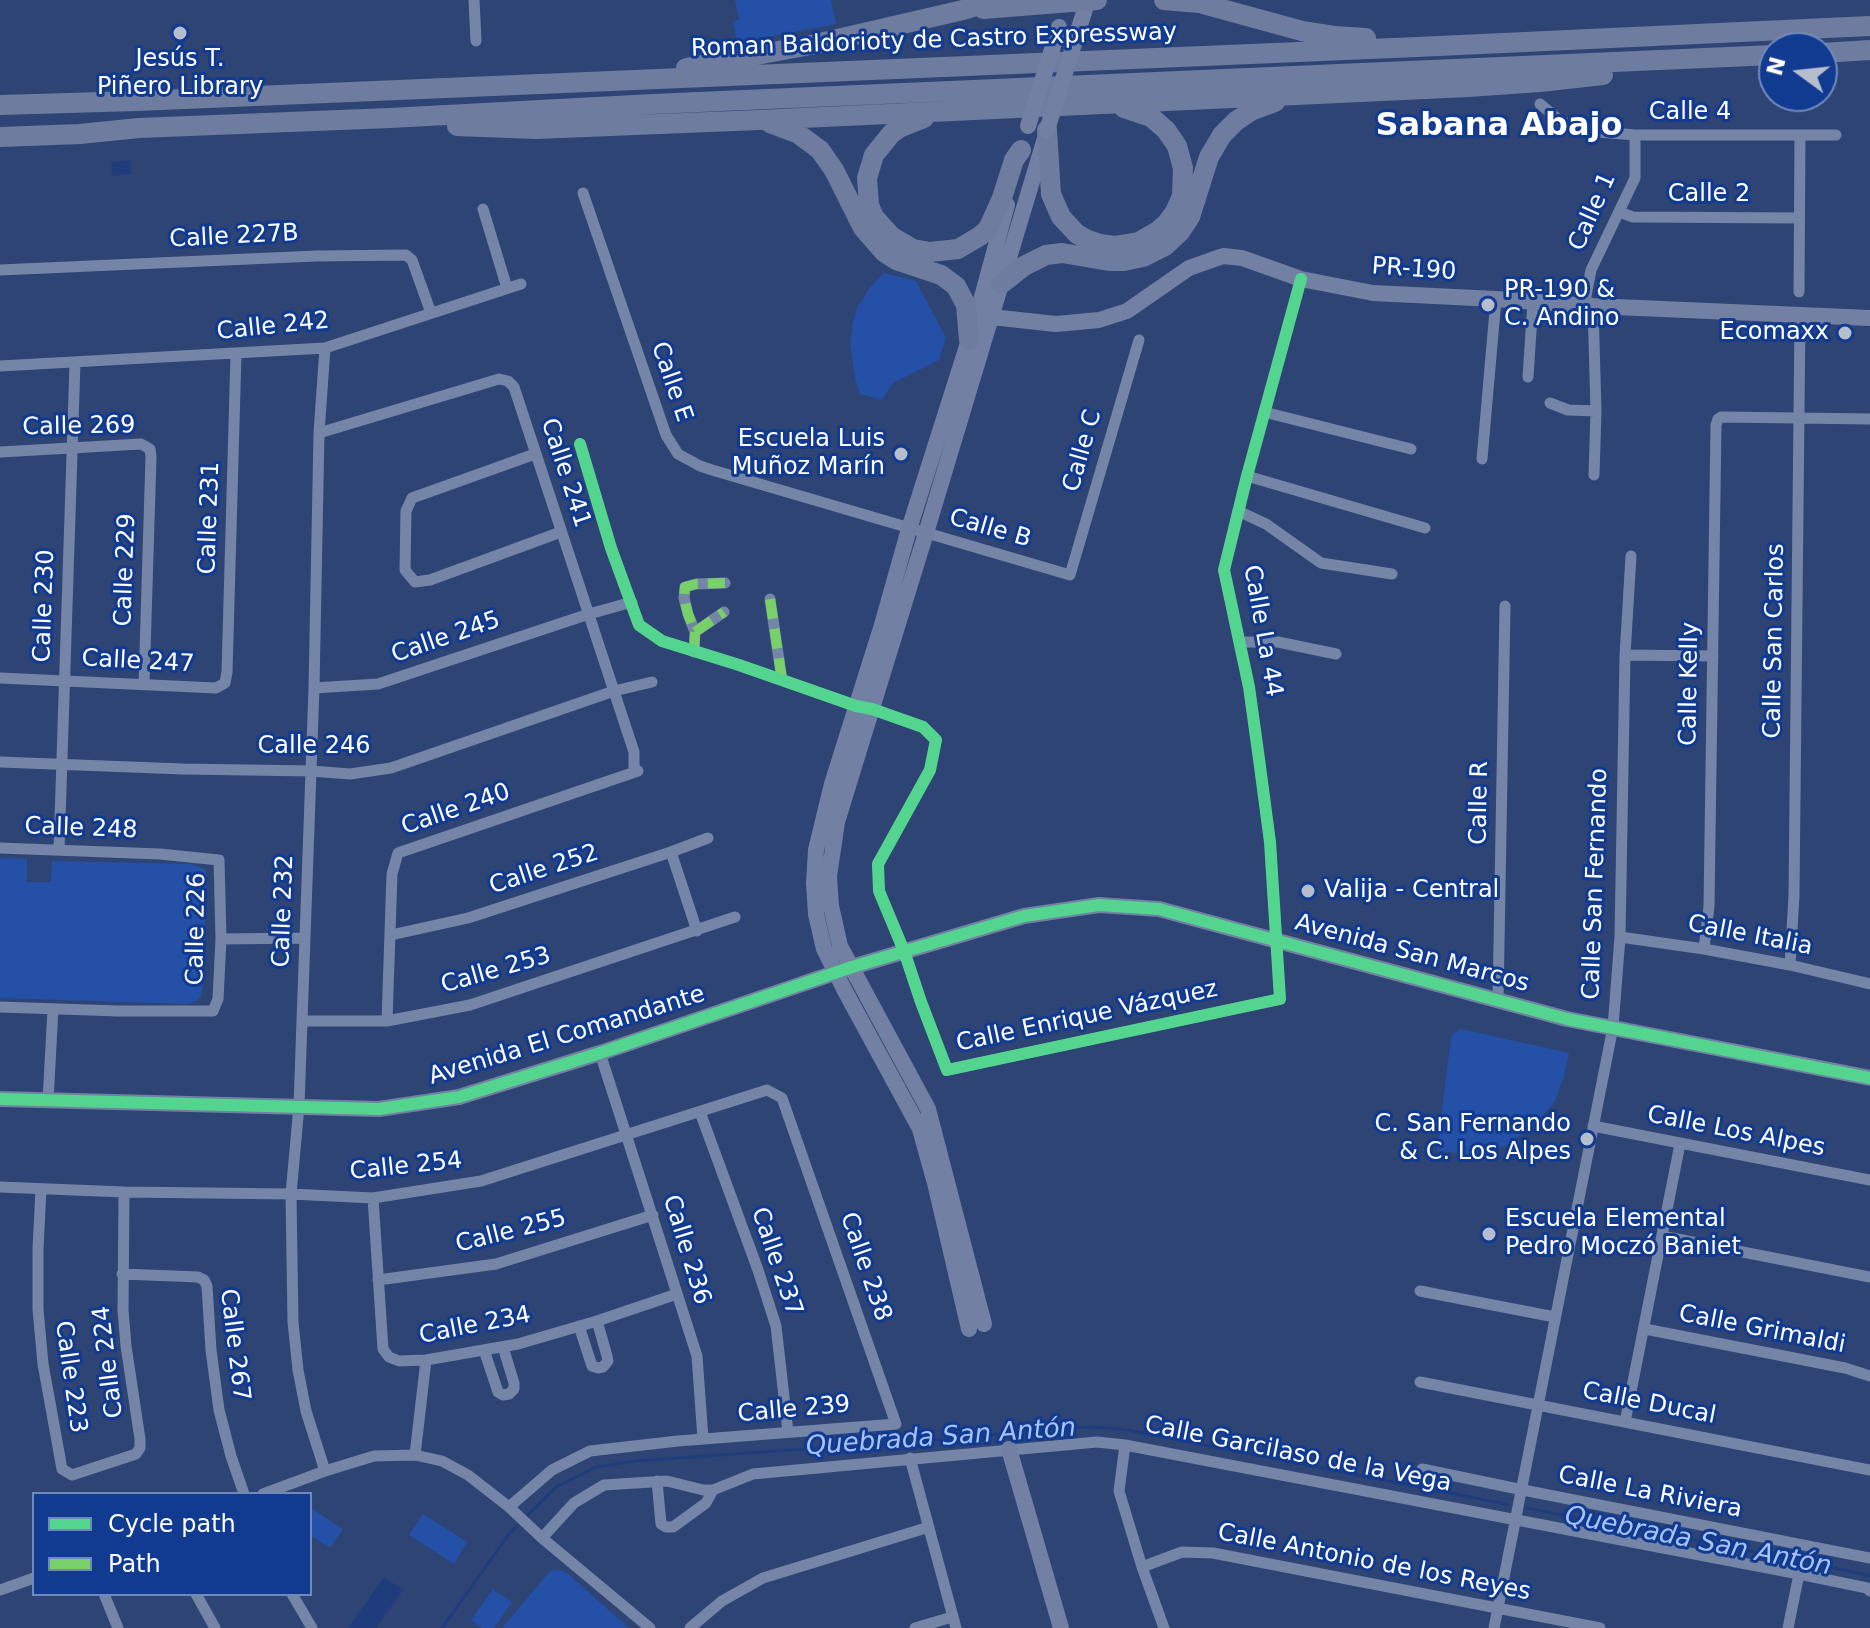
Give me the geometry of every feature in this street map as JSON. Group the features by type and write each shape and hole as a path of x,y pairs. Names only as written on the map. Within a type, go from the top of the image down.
{"highway":[{"path":"651,79 692,66 816,44 996,0"},
{"path":"963,10 1097,0"},
{"path":"1164,0 1194,1 1302,31 1372,38 1417,47"},
{"name":"Roman Baldorioty de Castro Expressway","path":"0,105 1870,26"},
{"path":"1838,52 1870,50"},
{"name":"Roman Baldorioty de Castro Expressway","path":"0,137 653,104 1758,56"},
{"path":"390,118 453,126 536,129 759,120 1468,87 1646,69 1660,60"},
{"path":"1001,284 1024,266 1046,255 1062,253 1109,261 1143,257 1165,246 1186,226 1214,147 1230,126 1269,103 1316,93"},
{"path":"1038,128 1051,194 1061,217 1077,234 1100,244 1114,246 1139,242 1158,231 1175,212 1182,196 1181,157 1173,138 1151,117 1109,104"},
{"path":"958,110 899,128 874,155 867,178 869,205 882,227 902,244 913,249 943,252 958,249 980,236 988,229 1014,160 1021,150"},
{"path":"759,120 797,133 820,150 834,170 863,228 884,252 896,260 941,275 956,286 966,305 969,340"},
{"path":"0,147 80,134"}],"street":[{"path":"474,0 476,41"},
{"path":"864,708 926,533 984,316 1021,150 1038,128 1088,0"},
{"path":"976,1326 928,1109 844,969 831,906 829,876 837,822 904,527 969,340 1001,284 1066,1"},
{"name":"Calle 4","path":"1540,104 1559,120 1586,131 1635,135 1836,135"},
{"name":"Calle 1","path":"1594,475 1596,411 1589,306 1591,270 1635,178 1635,135"},
{"path":"1799,292 1800,135"},
{"name":"Calle E","path":"583,193 666,435 678,454 700,466 904,527"},
{"path":"483,209 507,288"},
{"name":"Calle 2","path":"1619,212 1633,217 1799,218"},
{"name":"Calle 227B","path":"0,270 406,255 412,260 431,313"},
{"name":"PR-190","path":"984,316 1056,324 1099,320 1127,311 1189,268 1223,256 1242,258 1301,279 1373,293 1870,318"},
{"name":"Calle La 44","path":"1280,999 1268,828 1253,706 1224,570 1301,279"},
{"name":"Calle 242","path":"0,366 325,348 521,284"},
{"path":"1482,459 1496,299"},
{"path":"1528,377 1533,301"},
{"name":"Calle San Carlos","path":"1790,965 1794,895 1800,316"},
{"name":"Calle C","path":"1070,575 1139,340"},
{"name":"Calle 232","path":"325,348 319,433 314,688 299,1106 291,1194 293,1322 298,1370 306,1411 325,1471"},
{"name":"Calle 231","path":"225,683 236,354"},
{"name":"Calle 230","path":"59,850 75,363"},
{"name":"Calle 241","path":"319,433 499,379 508,381 514,387 634,752 634,768"},
{"path":"1550,403 1568,410 1596,411"},
{"path":"1264,412 1411,449"},
{"name":"Calle Kelly","path":"1704,949 1709,906 1716,425 1721,417 1800,417"},
{"path":"1800,417 1870,419"},
{"name":"Calle 269","path":"0,452 141,444 150,449 151,457"},
{"path":"580,444 611,548 639,625 662,641 864,708"},
{"path":"535,454 412,498 406,511 405,570 415,582 434,578 561,532"},
{"name":"Calle 229","path":"144,684 151,457"},
{"path":"1247,476 1425,528"},
{"path":"1238,511 1266,524 1321,563 1392,574"},
{"name":"Calle B","path":"904,527 1070,575"},
{"name":"Calle San Fernando","path":"1494,1628 1613,1027 1620,937 1625,655 1631,556"},
{"path":"694,652 695,632 684,598 685,587 725,583"},
{"path":"770,599 782,680"},
{"name":"Calle 245","path":"314,688 378,684 632,602"},
{"name":"Calle R","path":"1498,1001 1505,606"},
{"path":"695,632 724,612"},
{"path":"1240,642 1278,642 1336,654"},
{"path":"1625,655 1713,656"},
{"name":"Calle 247","path":"0,678 216,688 225,683"},
{"name":"Calle 246","path":"0,762 350,774 391,768 614,691 652,682"},
{"name":"Calle Enrique Vázquez","path":"864,708 923,727 936,740 930,770 878,864 879,891 947,1070 1280,999"},
{"name":"Calle 240","path":"387,1021 392,874 398,853 638,771 634,768"},
{"name":"Calle 252","path":"391,935 468,918 708,838"},
{"name":"Calle 248","path":"0,848 160,854"},
{"path":"671,852 697,931 735,917"},
{"name":"Calle 226","path":"53,1009 213,1011 218,999 221,939 219,860 160,854"},
{"name":"Avenida San Marcos","path":"844,969 1024,916 1099,905 1159,909 1567,1019 1870,1078"},
{"name":"Calle 253","path":"302,1021 387,1021 470,1005 697,931"},
{"name":"Calle Italia","path":"1620,937 1790,965 1870,984"},
{"path":"221,939 305,938"},
{"name":"Avenida El Comandante","path":"0,1099 379,1109 459,1097 600,1053 844,969"},
{"path":"0,1007 53,1009 48,1101"},
{"name":"Calle 236","path":"600,1053 697,1356 703,1439"},
{"name":"Calle 254","path":"0,1187 373,1198 481,1181 767,1090 782,1098 788,1116"},
{"name":"Calle 237","path":"700,1112 776,1326 788,1432"},
{"name":"Calle 238","path":"788,1116 896,1424 888,1425"},
{"name":"Calle Los Alpes","path":"1593,1126 1870,1180"},
{"path":"1625,1422 1680,1144"},
{"name":"Calle 223","path":"41,1189 38,1309 51,1419 62,1469 68,1473"},
{"name":"Calle 224","path":"68,1473 72,1475 136,1454 140,1448 126,1346 122,1274 124,1192"},
{"name":"Calle 234","path":"373,1198 383,1349 389,1357 399,1361 426,1360 503,1347 597,1321 677,1294"},
{"name":"Calle 255","path":"378,1280 496,1264 653,1215"},
{"path":"1662,1236 1870,1277"},
{"name":"Calle 267","path":"122,1274 198,1277 204,1280 219,1410 243,1492"},
{"path":"1420,1291 1555,1317"},
{"path":"579,1326 592,1366 603,1367 608,1361 597,1321"},
{"name":"Calle Grimaldi","path":"1645,1329 1845,1368 1870,1376"},
{"path":"484,1350 495,1387 503,1395 514,1389 503,1347"},
{"path":"415,1455 426,1360"},
{"name":"Calle Ducal","path":"1420,1382 1870,1470"},
{"name":"Calle 239","path":"703,1439 888,1425"},
{"path":"511,1509 552,1470 590,1451 703,1439"},
{"name":"Calle Garcilaso de la Vega","path":"657,1481 661,1524 673,1527 706,1503 713,1490 753,1474 1097,1442 1516,1519 1799,1574 1870,1591"},
{"path":"1125,1445 1119,1491 1164,1628"},
{"path":"1009,1449 1061,1628"},
{"path":"268,1492 374,1456 415,1455 442,1461 468,1475 511,1509 650,1628"},
{"path":"910,1458 954,1623 915,1628"},
{"name":"Calle La Riviera","path":"1422,1469 1870,1558"},
{"path":"538,1534 574,1503 604,1485 667,1481 713,1490"},
{"path":"690,1628 722,1601 763,1578 929,1527"},
{"name":"Calle Antonio de los Reyes","path":"1142,1567 1182,1552 1213,1553 1600,1628"},
{"path":"1788,1628 1799,1574"},
{"path":"0,1590 32,1579"},
{"path":"105,1596 118,1628"},
{"path":"197,1596 215,1628"},
{"path":"293,1596 312,1628"}],"shaded area":[{"path":"735,0 831,0 836,24 737,43 733,21 739,20"},
{"path":"130,160 132,174 112,176 111,162"},
{"path":"884,273 916,281 946,338 939,360 893,383 882,400 860,394 850,343 857,308"},
{"path":"0,858 27,859 27,882 51,882 52,861 191,864 205,869 201,996 188,1004 0,998"},
{"path":"1461,1029 1569,1053 1555,1101 1540,1119 1505,1146 1485,1152 1437,1151 1451,1037"},
{"path":"312,1509 343,1529 330,1548 312,1536"},
{"path":"423,1514 467,1542 454,1564 409,1535"},
{"path":"560,1570 629,1628 502,1628 551,1571"},
{"path":"384,1577 403,1590 376,1628 348,1628"},
{"path":"493,1589 512,1602 494,1628 482,1628 471,1620"}],"waterway":[{"name":"Quebrada San Antón","path":"525,1518 556,1487 596,1467 636,1461 1095,1427 1128,1430 1506,1504"},
{"name":"Quebrada San Antón","path":"1526,1508 1870,1576"},
{"name":"Quebrada San Antón","path":"442,1628 519,1524"}],"marked path":[{"path":"694,652 695,632 684,598 685,587 725,583"},
{"path":"770,599 782,680"},
{"path":"695,632 724,612"}],"cycle path":[{"path":"580,444 611,548 639,625 662,641 923,727 936,740 930,770 878,864 879,891 947,1070 1280,999 1270,842 1249,687 1224,570 1301,279"},
{"path":"0,1099 379,1109 459,1097 600,1053 852,967 1024,916 1099,905 1159,909 1567,1019 1870,1078"}],"place":[{"name":"Jesús T. Piñero Library","path":"180,33"},
{"name":"PR-190 & C. Andino","path":"1488,305"},
{"name":"Ecomaxx","path":"1845,333"},
{"name":"Escuela Luis Muñoz Marín","path":"901,454"},
{"name":"Valija - Central","path":"1308,891"},
{"name":"C. San Fernando & C. Los Alpes","path":"1587,1139"},
{"name":"Escuela Elemental Pedro Moczó Baniet","path":"1489,1234"}],"district":[{"name":"Sabana Abajo","path":"1499,127"}]}
